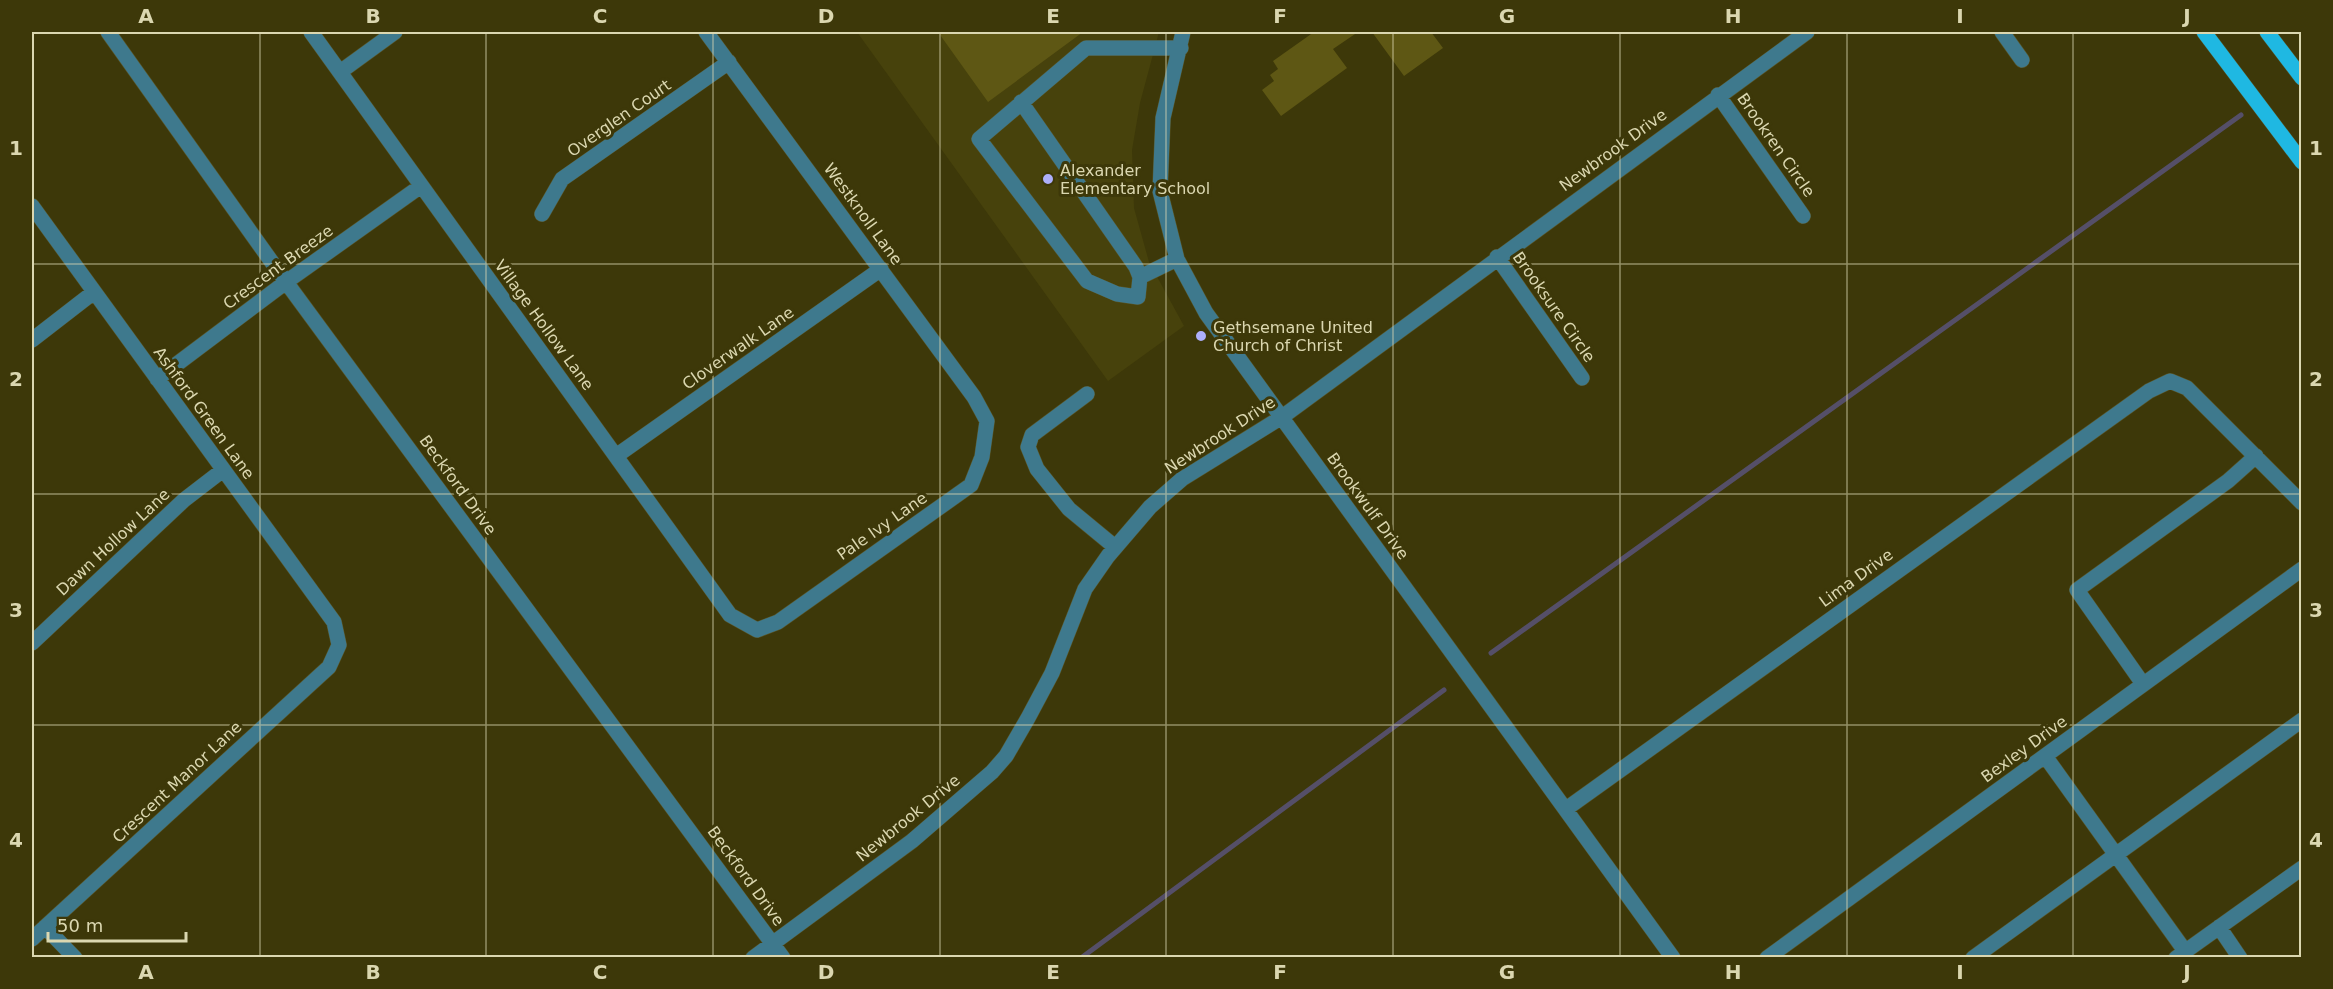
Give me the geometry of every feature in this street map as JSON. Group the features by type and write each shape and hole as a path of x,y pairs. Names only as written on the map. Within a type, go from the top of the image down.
{"main road":[{"path":"2204,32 2301,162"},
{"path":"2267,32 2301,78"}],"street":[{"name":"Beckford Drive","path":"108,32 286,282 783,957"},
{"name":"Village Hollow Lane","path":"311,32 730,615 757,630"},
{"path":"340,72 395,32"},
{"name":"Westknoll Lane","path":"706,32 974,397 987,421"},
{"name":"Brookwulf Drive","path":"1183,32 1163,118 1160,191 1177,259 1206,312 1673,957"},
{"name":"Newbrook Drive","path":"753,957 912,841 992,772 1005,756 1052,673 1085,589 1115,547 1150,507 1182,479 1282,417 1497,257 1807,32"},
{"path":"2002,32 2022,60"},
{"path":"1021,102 1136,267 1140,277 1138,297 1117,294 1088,281 979,139 1021,102 1086,48 1180,48"},
{"name":"Overglen Court","path":"542,214 562,179 729,62"},
{"name":"Brookren Circle","path":"1718,96 1803,216"},
{"name":"Crescent Breeze","path":"157,379 286,282 421,186"},
{"name":"Ashford Green Lane","path":"32,206 334,622 339,645"},
{"name":"Brooksure Circle","path":"1497,257 1582,378"},
{"path":"1140,277 1177,259"},
{"name":"Cloverwalk Lane","path":"616,456 881,269"},
{"path":"32,340 94,292"},
{"name":"Lima Drive","path":"1566,809 2149,391 2170,381 2187,388 2256,456"},
{"path":"1087,394 1032,435 1028,447 1037,469 1069,509 1115,547"},
{"name":"Pale Ivy Lane","path":"757,630 778,622 972,485 982,457 987,421"},
{"path":"2143,684 2077,590 2228,481 2256,456 2301,503"},
{"name":"Dawn Hollow Lane","path":"32,643 184,500 223,470"},
{"name":"Bexley Drive","path":"1767,957 2301,569"},
{"name":"Crescent Manor Lane","path":"32,939 329,667 339,645"},
{"path":"1974,957 2301,720"},
{"path":"2045,756 2116,855 2180,954 2301,868"},
{"path":"45,927 75,957"},
{"path":"2219,927 2240,957"}],"shaded area":[{"name":"Alexander Elementary School","path":"857,32 1159,32 1140,103 1132,150 1134,208 1149,262 1184,326 1108,381"}],"building":[{"path":"938,32 1083,32 988,102"},
{"path":"1314,32 1358,32 1333,49 1347,68 1281,116 1262,90 1274,81 1270,75 1278,69 1273,61"},
{"path":"1372,32 1431,32 1443,48 1404,76"}],"waterway":[{"path":"1491,653 2241,115"},
{"path":"1081,958 1444,690"}],"place":[{"name":"Alexander Elementary School","path":"1048,179"},
{"name":"Gethsemane United Church of Christ","path":"1201,336"}]}
